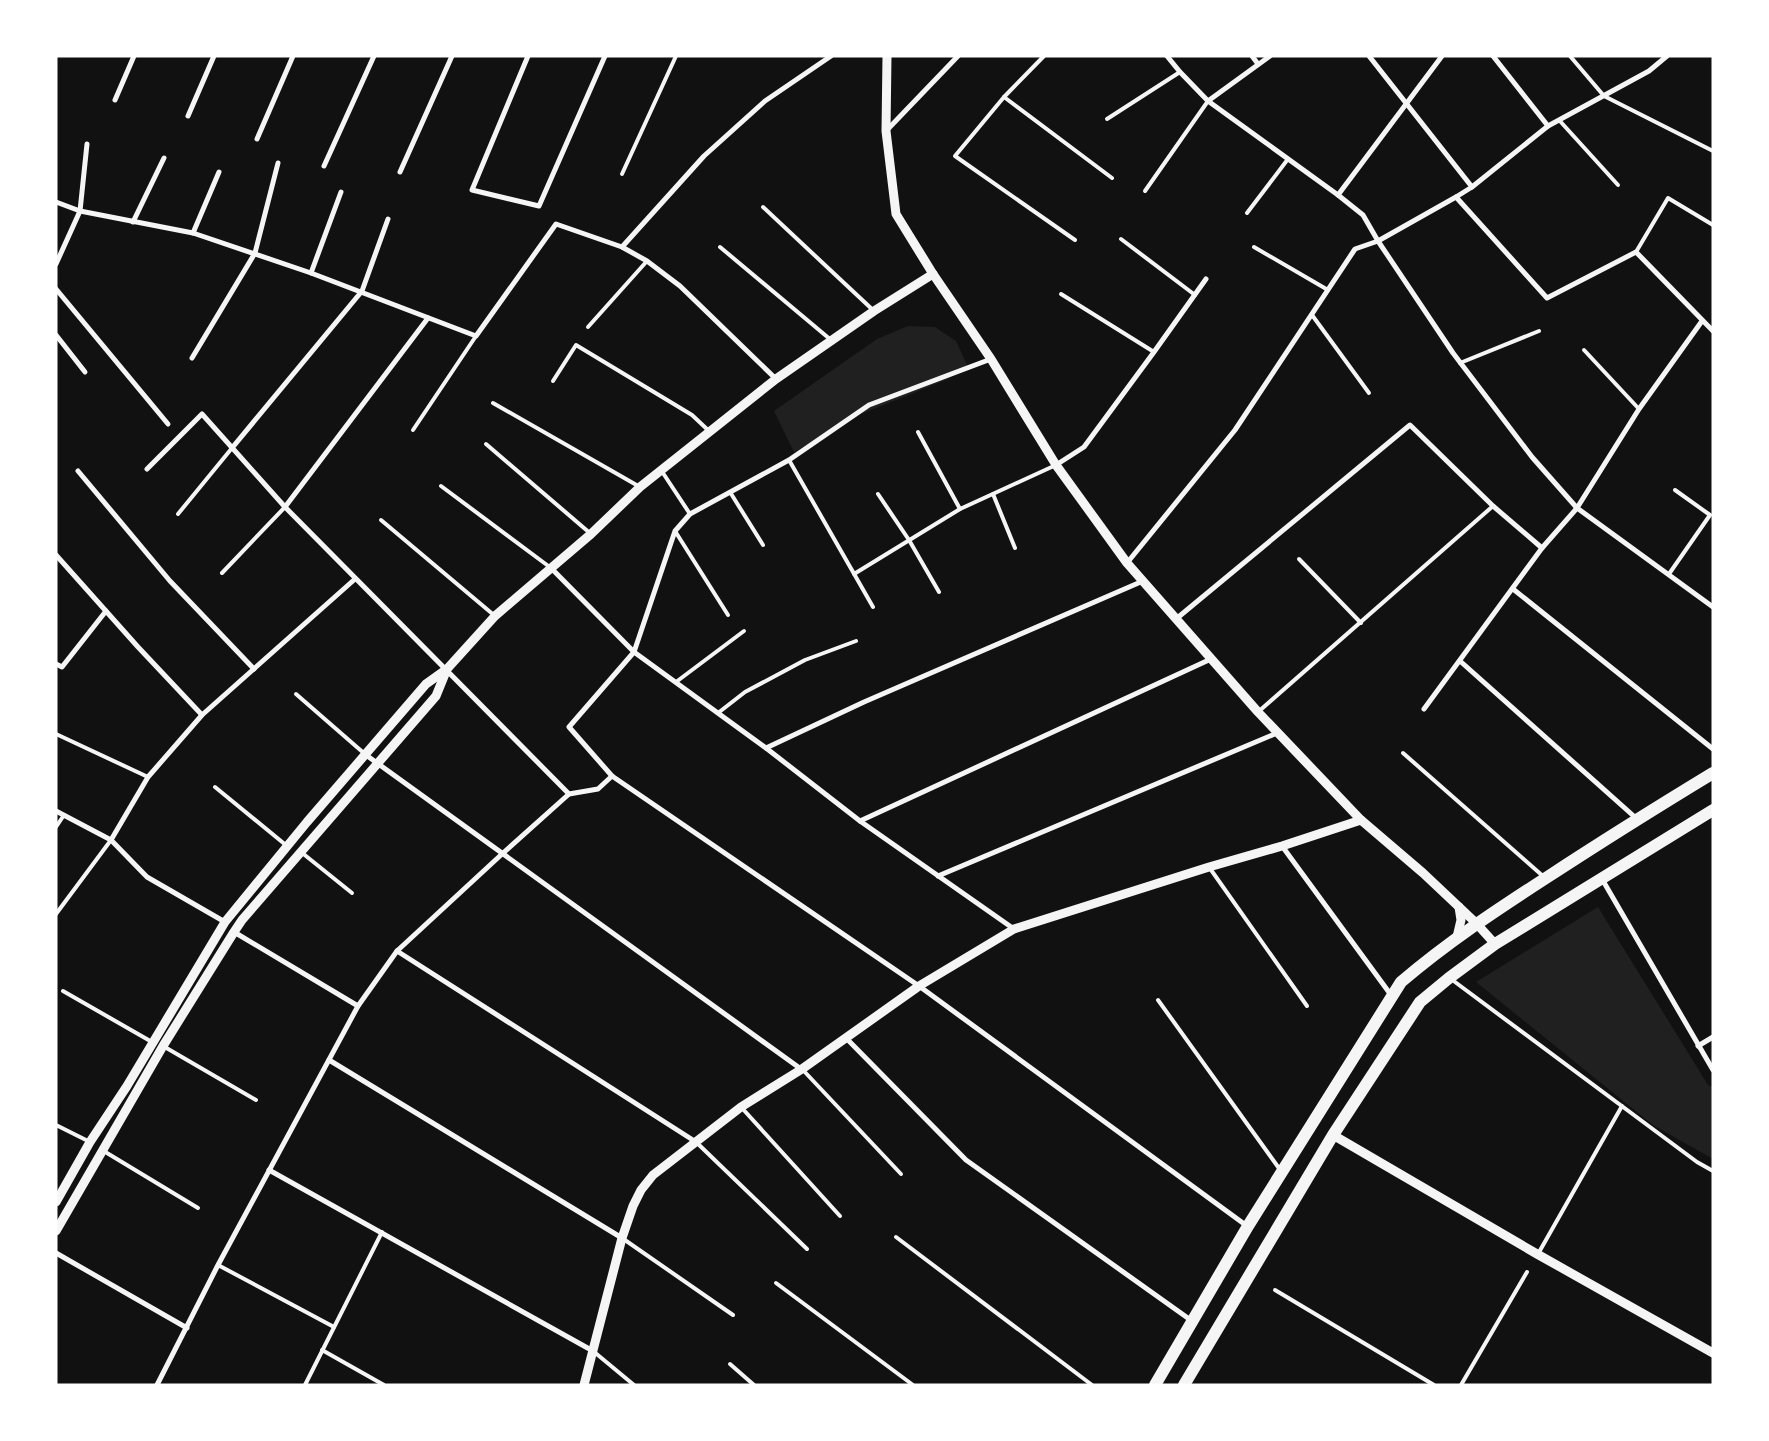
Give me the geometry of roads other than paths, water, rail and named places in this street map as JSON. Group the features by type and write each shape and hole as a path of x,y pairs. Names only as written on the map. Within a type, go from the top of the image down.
{"main road":[{"path":"1155,1385 1311,1122 1401,982 1476,923 1637,819 1713,773"},
{"path":"1184,1385 1333,1135 1420,1002 1495,944 1713,810"}],"street":[{"path":"115,100 134,56"},
{"path":"188,116 214,56"},
{"path":"257,139 293,56"},
{"path":"324,166 374,56"},
{"path":"400,172 452,56"},
{"path":"528,56 472,190 540,206 605,56"},
{"path":"622,247 704,156 758,107 831,56"},
{"path":"887,56 886,131 896,214 1056,465 1127,563 1144,580 1258,712 1361,820 1459,906 1495,944"},
{"path":"886,131 958,56"},
{"path":"1167,56 1208,102 1363,215 1460,363 1532,457 1577,508 1713,608"},
{"path":"1252,56 1258,64"},
{"path":"1208,102 1270,56"},
{"path":"1369,56 1472,187"},
{"path":"1338,195 1442,56"},
{"path":"1493,56 1548,126"},
{"path":"1127,563 1235,430 1355,249 1378,240 1456,197 1472,187 1548,126 1649,71 1667,56"},
{"path":"56,264 80,211 87,144"},
{"path":"133,222 164,158"},
{"path":"192,358 255,253 278,163"},
{"path":"193,233 219,172"},
{"path":"311,272 341,192"},
{"path":"1456,197 1547,298 1636,252 1713,331"},
{"path":"56,202 80,211 193,233 311,272 476,336 556,224 622,247 646,261 680,286 776,379"},
{"path":"232,448 362,292 388,219"},
{"path":"56,1202 90,1142 127,1086 225,922 287,846 426,684 447,669 495,616 591,534 640,487 709,431 776,379 831,340 933,274"},
{"path":"1056,465 1084,447 1206,279"},
{"path":"56,289 168,424"},
{"path":"285,508 428,318"},
{"path":"1424,709 1542,548 1577,508 1639,409 1702,321"},
{"path":"56,335 85,372"},
{"path":"990,359 869,405 790,460 690,514 675,531 634,652 569,727 612,776 919,986 1248,1226"},
{"path":"147,469 202,414 285,508 447,669 569,794"},
{"path":"1176,619 1410,425 1493,506 1542,548"},
{"path":"78,471 170,581 254,669"},
{"path":"56,555 202,715"},
{"path":"551,568 634,652 766,748 860,821 1014,929"},
{"path":"112,840 148,777 202,715 355,578"},
{"path":"766,748 864,702 1144,580"},
{"path":"1513,590 1713,749"},
{"path":"56,664 62,667 106,611"},
{"path":"860,821 1212,659"},
{"path":"1460,660 1637,819"},
{"path":"56,1232 102,1150 234,932 436,696 447,669"},
{"path":"938,876 1277,732"},
{"path":"366,756 802,1070"},
{"path":"157,1385 218,1265 358,1006 397,951 569,794 598,789 612,776"},
{"path":"56,811 112,840 147,877 225,922"},
{"path":"584,1385 622,1238 633,1206 641,1190 653,1176 741,1107 802,1070 919,986 1014,929 1361,820"},
{"path":"1282,846 1392,996"},
{"path":"1601,878 1713,1070"},
{"path":"1457,937 1461,920 1459,906"},
{"path":"234,932 358,1006"},
{"path":"397,951 696,1142"},
{"path":"1698,1046 1713,1037"},
{"path":"846,1038 966,1160 1192,1321"},
{"path":"329,1060 622,1238"},
{"path":"1333,1135 1713,1353"},
{"path":"90,1142 102,1150"},
{"path":"269,1170 593,1351"},
{"path":"56,1253 187,1328"}],"lane":[{"path":"622,174 676,56"},
{"path":"1044,56 1004,96 955,156 1075,240"},
{"path":"1570,56 1604,96 1713,151"},
{"path":"1107,119 1180,72"},
{"path":"1004,96 1112,178"},
{"path":"1145,191 1208,102"},
{"path":"1559,120 1618,185"},
{"path":"1247,213 1288,159"},
{"path":"1636,252 1668,198 1713,225"},
{"path":"763,207 874,311"},
{"path":"1121,238 1195,295"},
{"path":"720,246 831,340"},
{"path":"1254,247 1328,290"},
{"path":"588,327 646,261"},
{"path":"1062,294 1154,352"},
{"path":"1312,315 1368,392"},
{"path":"1460,363 1539,331"},
{"path":"413,430 476,336"},
{"path":"553,381 576,345 692,415 709,431"},
{"path":"1584,350 1639,409"},
{"path":"493,403 640,487"},
{"path":"918,432 960,508"},
{"path":"486,444 591,534"},
{"path":"178,514 232,448"},
{"path":"790,460 873,607"},
{"path":"854,574 960,508 1056,465"},
{"path":"661,470 690,514"},
{"path":"441,486 551,568"},
{"path":"1669,574 1710,515 1675,490"},
{"path":"730,492 764,545"},
{"path":"878,494 909,540 939,592"},
{"path":"992,494 1014,548"},
{"path":"1258,712 1493,506"},
{"path":"222,573 285,508"},
{"path":"381,520 495,616"},
{"path":"675,531 728,615"},
{"path":"1299,559 1361,623"},
{"path":"676,682 744,631"},
{"path":"718,713 745,692 805,660 856,641"},
{"path":"296,694 366,756"},
{"path":"56,734 148,777"},
{"path":"1403,753 1546,878"},
{"path":"215,787 287,846"},
{"path":"56,827 64,816"},
{"path":"56,914 112,840"},
{"path":"301,852 352,893"},
{"path":"1209,867 1307,1006"},
{"path":"1449,978 1697,1162 1713,1171"},
{"path":"63,991 152,1042"},
{"path":"1158,1000 1282,1172"},
{"path":"164,1046 256,1100"},
{"path":"802,1070 901,1174"},
{"path":"1538,1254 1622,1106"},
{"path":"741,1107 840,1216"},
{"path":"56,1125 90,1142"},
{"path":"696,1142 807,1249"},
{"path":"102,1150 198,1208"},
{"path":"305,1385 382,1232"},
{"path":"896,1237 1092,1385"},
{"path":"622,1238 733,1315"},
{"path":"218,1265 334,1327"},
{"path":"1460,1385 1527,1272"},
{"path":"776,1283 914,1385"},
{"path":"1275,1290 1434,1385"},
{"path":"322,1350 384,1385"},
{"path":"593,1351 634,1385"},
{"path":"730,1364 754,1385"}]}
